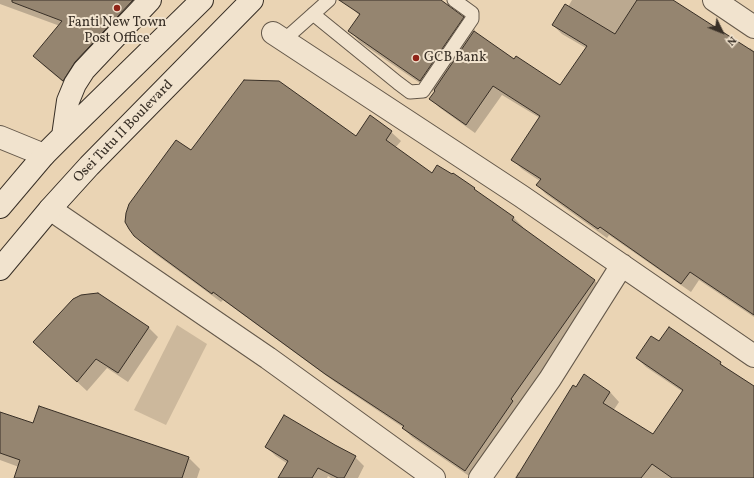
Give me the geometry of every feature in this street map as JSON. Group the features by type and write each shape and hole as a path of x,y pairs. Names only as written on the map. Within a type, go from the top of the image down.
{"street":[{"path":"63,136 68,101 75,84 84,70 150,0"},
{"path":"0,207 44,155 202,0"},
{"name":"Osei Tutu II Boulevard","path":"0,269 50,209 89,166 252,0"},
{"path":"714,0 754,27"},
{"path":"278,36 521,196 754,356"},
{"path":"0,137 44,155"},
{"path":"50,209 268,358 434,478"},
{"path":"480,478 550,379 622,265"}],"lane":[{"path":"278,36 313,14 329,0"},
{"path":"313,14 398,84 410,92 423,91 472,19 472,13 454,0"}],"shaded area":[{"path":"177,325 207,344 166,425 134,410"}],"building":[{"path":"12,0 133,0 75,62 63,81 33,56 62,21 12,2"},
{"name":"GCB Bank","path":"339,0 441,0 464,17 420,81 348,31 360,14"},
{"path":"637,0 673,0 754,52 754,315 690,272 681,284 600,227 598,229 536,185 541,179 511,160 540,116 493,86 466,125 429,99 474,31 514,59 516,56 560,85 587,46 552,25 565,4 615,34"},
{"path":"244,80 279,81 356,136 370,115 392,131 386,140 432,173 437,165 452,174 453,173 514,217 512,220 595,280 511,399 513,401 465,471 402,428 404,426 325,374 213,292 212,294 134,236 125,222 129,204 176,140 191,150"},
{"path":"98,293 149,327 118,373 96,359 77,382 33,342 73,299 81,295"},
{"path":"669,327 721,362 720,364 754,386 754,478 672,478 652,464 641,478 516,478 573,385 576,387 584,374 610,392 603,403 653,434 683,390 636,358 651,336 659,341"},
{"path":"39,406 189,457 182,478 14,478 20,460 0,453 0,412 33,423"},
{"path":"284,415 356,456 344,478 338,478 318,468 312,478 278,478 288,461 265,447"}],"place":[{"name":"Fanti New Town Post Office","path":"117,8"},
{"name":"GCB Bank","path":"416,58"}]}
